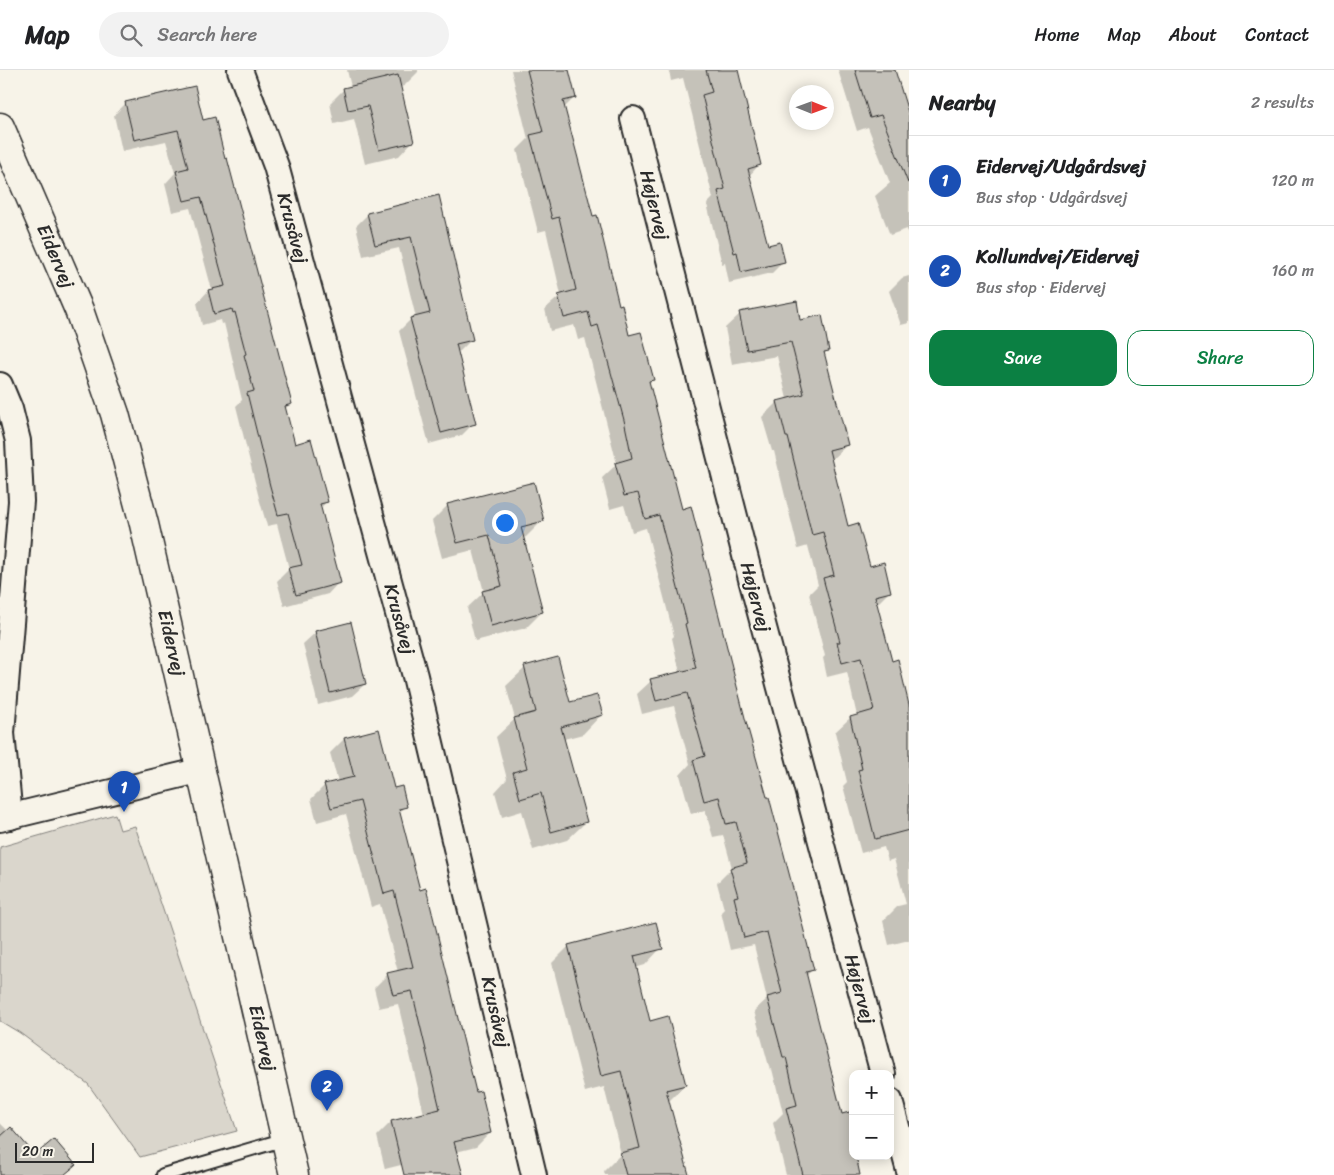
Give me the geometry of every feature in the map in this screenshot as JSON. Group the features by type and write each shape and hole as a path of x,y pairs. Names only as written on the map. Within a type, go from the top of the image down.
{"street":[{"name":"Krusåvej","path":"240,70 276,166 416,676 534,1175"},
{"name":"Højervej","path":"633,120 748,570 882,1070"},
{"name":"Eidervej","path":"0,127 79,310 115,414 144,524 202,770 294,1175"},
{"path":"0,386 5,410 18,440 21,501 2,733 5,818 202,770"},
{"path":"894,1115 909,1171"}],"lane":[{"path":"164,1175 286,1139"}],"shaded area":[{"path":"115,814 120,830 135,826 237,1131 140,1157 88,1084 20,1033 0,1021 0,847"}],"building":[{"path":"527,70 569,70 576,98 563,101 593,216 597,215 619,305 622,304 629,335 641,332 654,380 649,381 682,509 691,506 745,718 767,797 769,797 814,970 806,972 842,1114 849,1112 849,1160 857,1160 860,1175 803,1175 786,1108 797,1105 786,1057 783,1057 767,997 782,993 767,932 744,938 734,897 738,896 730,868 747,863 736,822 726,824 719,797 704,801 693,760 705,756 687,693 656,701 650,679 696,668 685,624 687,623 659,515 645,519 638,493 624,496 615,463 632,458 624,420 598,325 592,327 588,312 564,318 558,295 576,290 559,217 552,219 530,135 543,132"},
{"path":"706,70 738,70 761,165 748,169 768,245 780,242 785,262 741,272 737,252 734,253 718,191 725,189 702,95 712,92"},
{"path":"855,70 895,70 909,115 908,183 881,115 870,118"},
{"path":"398,75 414,142 379,150 368,106 348,110 343,88"},
{"path":"195,86 203,120 215,117 225,159 227,158 292,404 285,406 295,444 311,439 328,502 320,504 341,583 296,595 288,568 302,565 288,513 278,515 270,486 247,393 254,391 235,312 233,313 232,309 214,314 208,290 225,286 201,197 184,201 176,171 188,168 178,130 134,140 125,102"},
{"path":"439,195 473,340 456,344 476,424 441,433 410,318 430,313 411,237 375,245 367,213"},
{"path":"797,301 800,320 822,315 829,351 824,352 848,445 829,450 848,526 858,523 870,566 884,562 891,592 875,596 892,661 898,659 909,705 909,830 875,839 858,770 862,769 850,717 874,710 861,658 842,663 837,642 840,642 823,578 834,575 823,532 812,535 788,437 786,437 777,401 804,394 791,342 747,350 739,312"},
{"path":"534,482 544,521 521,527 543,612 491,626 482,591 502,586 489,535 457,543 447,504"},
{"path":"351,622 366,684 330,693 315,631"},
{"path":"558,657 570,702 597,695 603,715 561,727 587,822 551,832 541,793 520,799 513,772 527,768 514,718 536,712 524,666"},
{"path":"379,729 394,788 402,786 407,807 399,809 420,890 426,888 476,1092 481,1091 491,1133 454,1142 463,1175 404,1175 391,1121 440,1109 412,991 393,995 387,973 413,967 394,891 384,894 360,801 331,808 324,784 354,777 344,738"},
{"path":"656,922 663,949 634,956 650,1021 668,1016 686,1085 666,1090 689,1175 626,1175 620,1153 640,1148 621,1071 601,1076 568,945"},
{"path":"11,1127 35,1155 54,1139 76,1165 64,1175 0,1175 0,1137"}],"place":[{"name":"Eidervej/Udgårdsvej","path":"124,812"},
{"name":"Kollundvej/Eidervej","path":"327,1111"}]}
